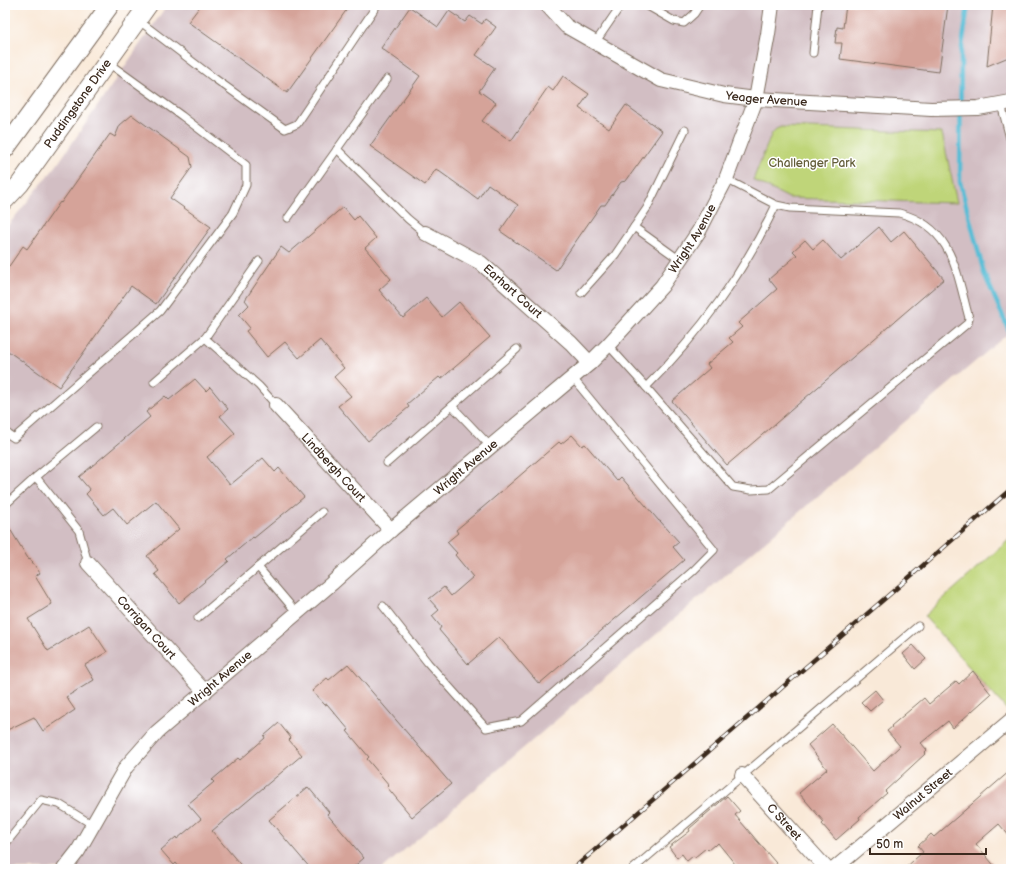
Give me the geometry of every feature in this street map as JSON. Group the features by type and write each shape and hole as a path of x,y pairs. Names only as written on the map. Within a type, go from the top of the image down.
{"street":[{"path":"5,148 110,5"},
{"name":"Puddingstone Drive","path":"5,200 20,184 148,5"},
{"name":"Yeager Avenue","path":"547,5 566,26 661,80 724,96 942,109 978,108 1006,103"},
{"name":"Wright Avenue","path":"64,869 78,851 126,767 157,732 297,613 391,530 590,363 662,286 699,231 726,179 756,99 772,5"},
{"name":"Earhart Court","path":"425,233 481,263 572,343 590,363"},
{"name":"Lindbergh Court","path":"276,405 391,530"},
{"name":"Corrigan Court","path":"88,563 205,692"},
{"name":"Walnut Street","path":"834,869 1011,720"},
{"name":"C Street","path":"742,775 827,869"}],"lane":[{"path":"138,20 214,78 285,129 297,124 377,5"},
{"path":"595,42 621,5"},
{"path":"646,5 674,20 684,23 694,14 700,5"},
{"path":"813,53 818,5"},
{"path":"5,432 14,438 160,311 233,213 246,186 246,165 182,116 107,62"},
{"path":"288,218 387,79"},
{"path":"1006,103 1011,142"},
{"path":"581,293 615,255 634,227 646,208 685,130"},
{"path":"337,149 408,219 425,233"},
{"path":"608,345 733,487 751,490 769,489 968,323 970,318 949,250 939,236 926,224 910,216 898,213 790,208 776,205 726,179"},
{"path":"646,387 673,360 722,299 746,263 776,205"},
{"path":"634,227 680,260"},
{"path":"154,382 205,338 259,261"},
{"path":"205,338 259,386 276,405"},
{"path":"387,463 517,349"},
{"path":"382,606 428,663 486,728 521,721 693,571 714,550 572,377"},
{"path":"452,406 490,446"},
{"path":"5,505 36,476 96,427"},
{"path":"36,476 79,531 88,563"},
{"path":"198,618 322,512"},
{"path":"258,567 297,613"},
{"path":"633,869 918,626"},
{"path":"5,843 41,800 59,804 93,825"}],"shaded area":[{"path":"167,5 1011,5 1011,331 382,869 5,869 5,229 57,165"}],"green space":[{"name":"Challenger Park","path":"781,127 942,133 957,203 789,198 753,180 772,133"},
{"path":"1011,538 1011,709 1008,711 924,616"}],"building":[{"path":"201,5 350,5 287,93 188,22"},
{"path":"846,5 948,5 939,72 840,59 842,43 835,43 837,27 843,28"},
{"path":"993,5 1011,5 1011,56 987,66"},
{"path":"410,7 438,27 449,11 465,22 470,16 482,24 485,19 496,27 476,55 495,68 479,91 496,103 482,121 511,141 548,87 553,91 563,76 589,94 579,108 609,129 626,105 662,131 626,181 621,182 605,205 601,205 556,270 500,231 518,205 488,184 478,199 436,169 425,185 370,146 420,76 381,48"},
{"path":"132,115 190,157 192,167 170,198 211,227 156,304 131,286 59,387 5,349 5,272 23,246 27,249 110,134 115,137 120,125"},
{"path":"343,207 354,220 358,216 376,238 365,248 391,279 379,290 403,318 426,298 442,317 459,302 490,337 441,379 439,377 407,404 409,407 368,441 338,406 351,396 334,377 344,368 320,340 299,358 285,342 267,357 246,331 250,328 239,315 249,305 245,300 281,247 289,253"},
{"path":"879,227 891,242 904,231 944,279 727,465 672,401 710,368 707,364 733,342 729,338 742,327 738,323 777,289 769,279 797,255 793,251 805,240 813,249 823,240 841,260"},
{"path":"195,379 206,391 210,387 228,409 220,416 235,433 207,457 230,485 263,458 275,472 279,468 304,497 227,559 229,561 179,603 155,574 159,571 147,556 179,529 156,501 127,525 113,508 104,515 86,494 90,490 79,477 150,417 146,412 165,396 169,400"},
{"path":"572,435 582,446 585,444 617,481 621,477 679,542 673,547 684,560 539,684 499,637 468,664 439,630 441,627 432,616 439,610 429,599 444,587 451,596 473,577 455,555 457,553 447,542 458,533 456,530 559,442 561,444"},
{"path":"5,521 29,560 30,559 40,573 35,576 52,604 28,619 48,651 89,625 107,652 85,665 94,680 66,697 75,710 43,731 34,717 5,731"},
{"path":"913,645 926,659 915,669 903,654"},
{"path":"348,664 451,784 412,817 387,787 389,785 367,759 369,757 347,731 349,730 327,704 325,705 312,691 327,678 329,680"},
{"path":"973,671 991,694 953,728 948,721 921,743 927,750 924,753 925,754 885,791 887,793 859,817 860,819 836,840 822,824 824,822 799,793 827,769 808,745 832,724 873,771 900,746 887,731 892,727 891,726 924,698 929,704 956,681 959,684"},
{"path":"875,690 883,700 870,711 861,702"},
{"path":"279,723 291,738 289,740 302,755 212,831 244,869 181,869 176,863 174,865 161,850 201,819 188,804 214,782 212,780 238,758 240,760 265,738 264,736"},
{"path":"1011,770 1011,838 999,824 976,844 997,869 904,869 923,852 918,846 931,834 934,837"},
{"path":"308,787 329,812 327,814 364,858 351,869 311,869 269,820"},
{"path":"727,796 740,811 735,815 781,869 739,869 718,843 708,850 706,848 695,857 693,856 687,861 682,854 677,858 669,847 690,831 689,829"}],"waterway":[{"path":"968,5 961,54 960,182 984,273 1011,335"}],"railway":[{"path":"573,869 1011,489"}]}
